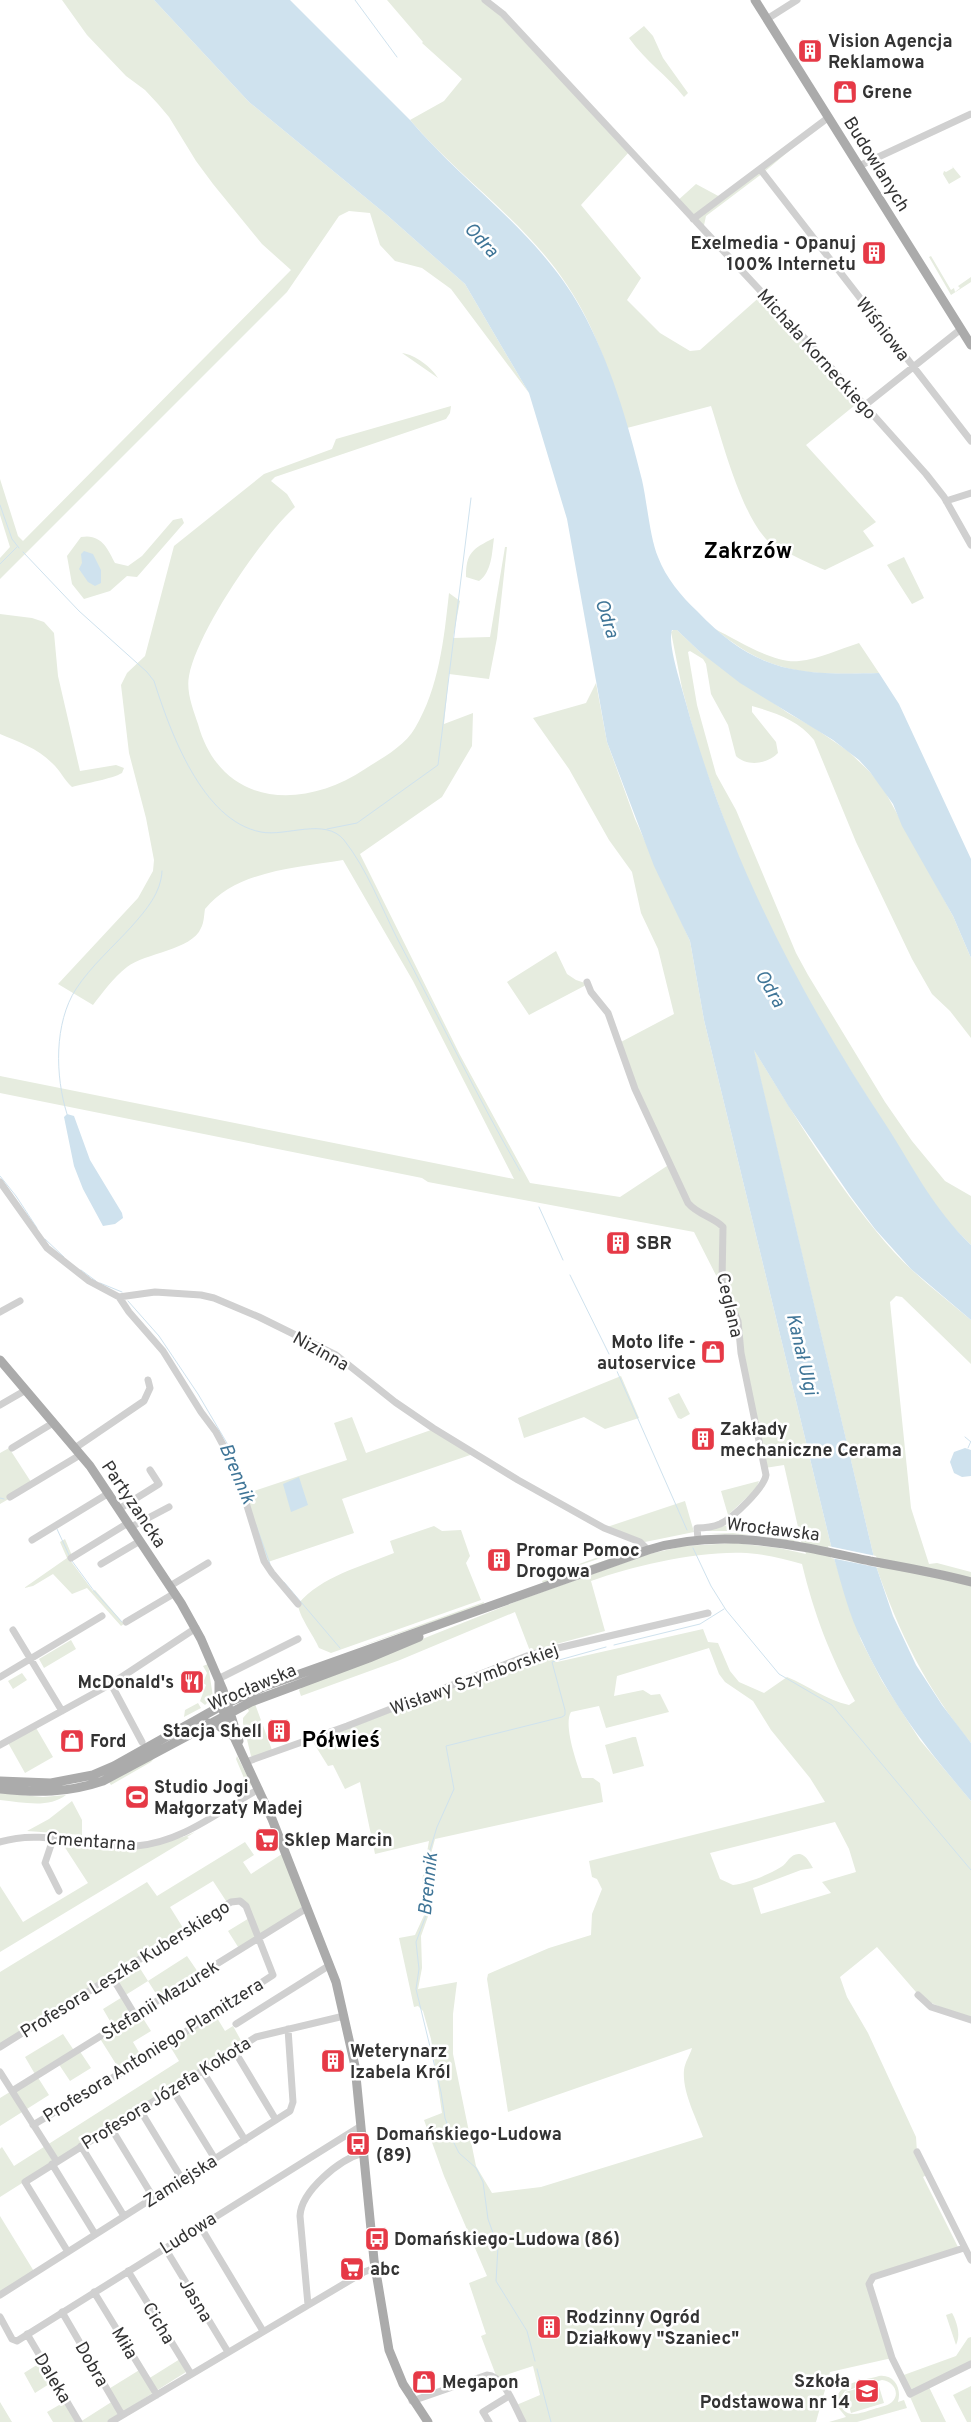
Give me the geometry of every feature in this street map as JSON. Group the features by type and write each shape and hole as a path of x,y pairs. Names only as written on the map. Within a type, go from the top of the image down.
{"main road":[{"name":"Budowlanych","path":"755,0 971,345"},
{"name":"Partyzancka","path":"0,1360 78,1452 130,1525 196,1628 218,1680 226,1708"},
{"name":"Wrocławska","path":"0,1790 43,1793 88,1786 127,1770 209,1723 240,1697 648,1550 698,1539 740,1538 804,1547 971,1582"},
{"name":"Wrocławska","path":"0,1781 51,1783 93,1775 226,1708 369,1658 429,1632 434,1628"},
{"path":"218,1680 240,1697"},
{"path":"226,1708 241,1751"},
{"path":"226,1708 233,1736 259,1789 330,1966 353,2057 375,2268 390,2354 412,2400 428,2422"},
{"path":"209,1723 219,1726 233,1736"}],"street":[{"name":"Michała Korneckiego","path":"485,0 503,14 809,343 926,474 946,502 971,545"},
{"path":"767,19 796,0"},
{"path":"859,166 971,114"},
{"path":"693,220 829,117"},
{"name":"Wiśniowa","path":"760,169 971,441"},
{"path":"864,406 961,330"},
{"path":"946,502 971,493"},
{"name":"Ceglana","path":"587,982 591,992 608,1013 635,1089 688,1203 696,1212 719,1223 723,1227 722,1282 738,1321 741,1353 766,1475 757,1492 726,1520 713,1526 697,1528 698,1539"},
{"path":"0,1182 47,1248 89,1281 120,1297 129,1312 164,1351 201,1412 216,1432 235,1467 264,1561 298,1604"},
{"name":"Nizinna","path":"120,1297 155,1292 201,1295 214,1298 342,1358 395,1402 432,1428 527,1485 604,1528 640,1542 648,1550"},
{"path":"0,1312 20,1301"},
{"path":"10,1497 78,1452 144,1401 150,1388 148,1380"},
{"path":"0,1405 26,1390"},
{"path":"12,1448 53,1423"},
{"path":"119,1509 160,1484 150,1470"},
{"path":"32,1540 109,1493"},
{"path":"71,1558 130,1525 169,1507"},
{"path":"101,1564 140,1541"},
{"path":"126,1622 208,1563"},
{"name":"Wisławy Szymborskiej","path":"246,1762 347,1726 532,1654 708,1613"},
{"path":"0,1677 102,1616"},
{"path":"0,1745 111,1684 196,1628"},
{"path":"13,1630 62,1711"},
{"path":"218,1680 298,1639"},
{"path":"111,1684 142,1742"},
{"name":"Cmentarna","path":"0,1842 20,1837 125,1846 159,1842 195,1828 259,1789"},
{"path":"53,1839 45,1864 59,1891"},
{"name":"Profesora Leszka Kuberskiego","path":"0,2047 234,1901 242,1902 246,1906 259,1938"},
{"name":"Stefanii Mazurek","path":"12,2091 307,1908"},
{"name":"Profesora Antoniego Plamitzera","path":"33,2124 139,2062 273,1975 259,1938"},
{"path":"236,2024 330,1966"},
{"path":"112,1976 135,2015"},
{"path":"918,1995 937,2010 971,2020"},
{"name":"Profesora Józefa Kokota","path":"68,2252 25,2182 256,2037 344,2016"},
{"name":"Zamiejska","path":"0,2295 290,2112 293,2106 288,2029"},
{"path":"234,2050 276,2120"},
{"path":"202,2070 245,2140"},
{"path":"0,2072 33,2124 95,2234"},
{"path":"172,2089 215,2159"},
{"path":"140,2110 182,2180"},
{"name":"Ludowa","path":"0,2317 12,2339 17,2341 361,2126"},
{"path":"110,2128 153,2198"},
{"path":"81,2146 124,2216"},
{"path":"917,2152 971,2260"},
{"path":"308,2305 302,2206 323,2177 363,2153"},
{"path":"200,2226 263,2331"},
{"name":"Jasna","path":"164,2248 228,2352"},
{"path":"964,2248 873,2277 869,2284 892,2358 910,2394 971,2364"},
{"path":"111,2422 364,2272 375,2268"},
{"name":"Cicha","path":"128,2271 191,2374"},
{"name":"Miła","path":"94,2292 156,2395"},
{"name":"Dobra","path":"62,2312 122,2415"},
{"name":"Daleka","path":"27,2334 79,2422"},
{"path":"412,2400 487,2376 497,2378 523,2422"},
{"path":"489,2422 483,2412 509,2396"}],"shaded area":[{"path":"62,0 154,0 249,102 388,216 465,284 529,393 451,289 422,268 395,261 380,245 370,213 349,211 339,216 287,292 0,579 0,558 10,547 0,515 0,479 18,536 23,541 291,270 262,244 213,184 196,161 169,117 158,104 145,90 126,76 87,35"},
{"path":"387,0 485,0 629,152 581,205 641,278 627,300 660,333 690,351 700,350 763,294 860,401 806,445 876,522 863,531 874,546 825,570 770,543 760,531 742,498 734,479 711,406 627,428 595,336 567,285 532,240 449,161 410,120 444,101 462,79 422,43"},
{"path":"644,26 653,36 663,58 688,93 684,97 629,38"},
{"path":"829,117 763,173 706,216 703,230 676,202 696,184 722,198"},
{"path":"952,166 961,177 949,184 943,174 944,171 946,172 953,168"},
{"path":"931,256 951,290 954,288 955,292 960,288 958,286 971,277 971,282 951,295 929,257"},
{"path":"402,353 413,356 423,362 438,378"},
{"path":"451,406 450,413 446,419 275,477 271,481 287,494 295,507 265,540 232,587 204,635 194,657 189,676 188,688 191,700 209,751 225,772 244,786 266,793 291,795 316,791 341,783 386,756 411,734 430,696 439,663 449,593 460,601 453,638 490,637 505,547 507,547 497,638 489,679 449,674 444,724 473,713 472,746 442,797 360,854 460,1055 530,1183 620,1197 670,1164 619,1043 674,1014 658,949 641,913 632,872 609,840 569,769 533,718 586,703 596,683 607,742 635,819 690,941 704,1020 834,1558 861,1640 882,1681 920,1740 971,1801 971,2020 922,1999 877,1947 840,1977 847,1997 868,2033 916,2137 917,2152 928,2174 923,2177 959,2249 870,2280 892,2358 830,2372 816,2422 523,2422 514,2406 540,2395 533,2366 497,2378 481,2336 486,2334 469,2283 487,2276 444,2176 424,2120 442,2113 431,2039 423,2011 418,2006 414,2007 399,1938 415,1935 426,1911 422,1881 429,1841 375,1854 360,1782 345,1789 333,1765 328,1766 313,1742 533,1657 554,1652 557,1662 703,1629 708,1642 718,1643 730,1671 739,1682 764,1693 787,1677 833,1700 849,1705 855,1701 838,1668 824,1634 802,1564 763,1555 717,1553 673,1559 629,1569 591,1581 605,1631 530,1651 515,1612 400,1660 301,1696 299,1690 302,1687 520,1600 649,1554 684,1546 734,1543 779,1548 806,1554 800,1539 746,1531 706,1531 715,1527 738,1525 775,1528 798,1527 784,1465 765,1468 739,1328 726,1295 694,1232 428,1182 422,1178 0,1093 0,1076 514,1179 413,981 343,860 269,873 251,878 234,886 218,896 205,909 202,926 196,935 178,946 135,962 127,967 113,980 93,1005 58,984 138,898 153,871 154,860 146,818 129,753 121,685 127,673 145,656 174,546 264,474 332,449 336,439","holes":["709,1648 719,1674 725,1682 753,1701 771,1730 810,1778 825,1802 589,1861 592,1877 597,1879 602,1889 592,1914 591,1935 549,1948 488,1974 487,1979 508,2112 692,2048 684,2070 685,2087 703,2137 541,2187 492,2193 476,2166 453,2054 453,2014 457,1982 418,1989 422,1968 421,1936 431,1908 427,1868 435,1839 603,1802 600,1783 593,1778 582,1778 570,1735 569,1718 571,1712 599,1706 606,1728 669,1712 660,1694 651,1695 643,1690 614,1696 617,1676","835,1822 849,1849 856,1872 822,1882 831,1893 761,1914 753,1888 801,1870 813,1868 808,1860 804,1856 797,1854 770,1873 751,1881 733,1885 720,1879 710,1853"]},
{"path":"182,518 184,523 137,577 127,576 110,591 84,599 72,584 67,556 81,537 94,537 99,540 103,543 115,563 128,566 142,556 173,520"},
{"path":"494,538 491,561 487,572 479,581 466,577 469,557 480,545"},
{"path":"904,557 924,598 912,604 887,565"},
{"path":"0,614 32,618 44,622 54,633 58,676 80,771 116,765 124,768 122,773 72,787 55,766 40,753 0,734"},
{"path":"675,628 700,652 788,713 813,727 848,751 870,772 883,788 953,916 971,958 971,1038 950,1011 932,994 912,959 856,842 814,740 794,722 752,706 752,712 776,742 778,753 769,760 757,763 746,762 736,756 728,725 711,694 706,664 703,659 690,651 688,652 697,705 716,774 736,810 796,953 885,1102 912,1141 945,1181 971,1196 971,1245 936,1207 822,1025 782,952 757,901 734,847 699,751 682,688 671,632"},
{"path":"715,629 767,655 789,661 814,658 859,643 879,673 831,674 792,669 773,664 755,656"},
{"path":"556,951 567,974 576,980 588,984 529,1015 507,982"},
{"path":"753,1048 819,1153 874,1228 912,1270 971,1320 971,1364 902,1297 896,1296 890,1302 911,1508 929,1564 937,1563 971,1572 971,1578 931,1568 933,1577 971,1586 971,1743 940,1702 915,1659 894,1614 876,1566"},
{"path":"621,1376 639,1418 605,1429 584,1417 524,1438 518,1418"},
{"path":"679,1393 690,1414 681,1419 678,1418 668,1398"},
{"path":"352,1417 366,1453 431,1430 476,1453 342,1499 354,1533 265,1563 242,1495 347,1460 334,1423"},
{"path":"9,1448 33,1485 0,1504 0,1453"},
{"path":"759,1481 756,1489 728,1515 721,1491"},
{"path":"685,1501 694,1532 645,1542 604,1528"},
{"path":"434,1526 442,1531 461,1530 470,1556 466,1563 481,1600 331,1653 319,1648 303,1620 298,1604 318,1586 330,1579 394,1553 390,1541"},
{"path":"733,1533 751,1535 704,1534"},
{"path":"755,1535 796,1540 800,1542"},
{"path":"65,1539 73,1558 70,1560 93,1591 95,1590 124,1624 121,1626 87,1588 72,1594 53,1574 33,1586 24,1588 67,1558 60,1542"},
{"path":"631,1545 640,1545 541,1578"},
{"path":"643,1548 543,1583 542,1581"},
{"path":"484,1602 483,1605 350,1650"},
{"path":"71,1640 76,1649 44,1668 39,1659"},
{"path":"208,1664 213,1697 205,1705 200,1701 206,1685 203,1683 207,1673 203,1666"},
{"path":"22,1673 27,1680 13,1689 8,1681"},
{"path":"198,1703 201,1708 184,1717 185,1710"},
{"path":"255,1704 272,1750 253,1757 251,1756 243,1718 249,1711 247,1708"},
{"path":"35,1726 53,1757 25,1773 7,1741"},
{"path":"636,1737 644,1766 613,1774 605,1745"},
{"path":"156,1756 151,1762 111,1785 109,1782"},
{"path":"237,1756 251,1783 249,1790 236,1759"},
{"path":"0,1793 43,1797 66,1795 51,1802 34,1804 0,1800"},
{"path":"72,1801 82,1820 82,1835 27,1831 49,1819"},
{"path":"195,1832 187,1837 189,1838 0,1952 0,1886 23,1922 88,1883 64,1846 55,1844 62,1843 60,1840 125,1846 183,1837"},
{"path":"245,1842 254,1855 243,1862 251,1874 285,1852 307,1908 240,1950 228,1931 251,1917 244,1903 228,1904 213,1881 170,1907 185,1931 136,1962 148,1981 124,1996 112,1977 0,2047 0,1972 147,1882 157,1896"},
{"path":"187,1956 200,1975 160,2000 148,1981"},
{"path":"124,1996 135,2014 139,2012 151,2031 133,2042 143,2059 121,2072 99,2037 114,2028 103,2009"},
{"path":"214,2013 225,2031 233,2026 243,2044 0,2197 0,2149 2,2147 14,2166 179,2061 168,2043"},
{"path":"63,2034 75,2052 79,2050 91,2068 70,2081 58,2063 37,2076 49,2095 0,2126 0,2098 36,2076 25,2057"},
{"path":"0,2216 35,2273 0,2295"},
{"path":"952,2313 958,2329 956,2345 946,2315"},
{"path":"971,2337 971,2364 928,2385 946,2422 921,2422 901,2376 956,2356 968,2338"},
{"path":"180,2359 186,2372 107,2422 80,2422 113,2401 107,2390 141,2369 148,2379"},
{"path":"43,2361 54,2381 35,2393 24,2373"},
{"path":"879,2376 889,2377 896,2383 899,2392 898,2402 904,2400 907,2408 857,2422 829,2422 846,2417 836,2405 840,2391 858,2381","holes":["882,2380 886,2381 896,2391 895,2399 890,2403 853,2414 844,2411 840,2400 845,2391"]},
{"path":"878,2383 884,2403 851,2413 845,2392"},
{"path":"971,2386 971,2422 967,2422 953,2395"},
{"path":"66,2401 79,2422 53,2422 47,2412"},
{"path":"0,2402 12,2422 0,2422"}],"water":[{"path":"154,0 290,0 410,120 431,144 523,233 564,282 581,309 601,350 631,437 642,480 655,549 661,565 674,586 718,632 759,658 801,671 879,673 899,704 971,859 971,958 953,916 902,826 893,804 870,772 859,760 833,740 740,683 700,652 677,630 672,630 672,645 676,666 703,760 745,870 770,924 825,1028 856,1078 935,1203 971,1245 971,1320 911,1269 875,1229 789,1107 754,1050 876,1566 893,1616 916,1665 942,1705 971,1743 971,1801 939,1763 898,1706 873,1664 853,1621 846,1600 834,1558 704,1020 690,941 654,866 607,742 567,519 529,393 465,284 388,216 249,102"},
{"path":"84,551 93,554 101,570 101,583 95,586 88,582 79,569 82,563 81,554"},
{"path":"67,1114 74,1116 90,1160 122,1213 123,1218 115,1224 103,1226 83,1189 74,1166 64,1117"},
{"path":"965,1448 971,1450 971,1476 962,1477 954,1473 950,1462 954,1452"},
{"path":"299,1477 308,1505 291,1512 283,1484"}],"pier":[{"path":"828,1546 876,1556 880,1568 831,1558"}],"waterway":[{"path":"355,0 397,57"},
{"path":"327,829 357,823 438,765 471,498"},
{"name":"Brennik","path":"0,505 12,539 19,548"},
{"name":"Brennik","path":"0,564 17,547"},
{"path":"23,552 79,611 147,672 154,681 169,724 191,771 205,793 222,811 240,824 261,832 271,833 305,829 327,830 336,833 344,840 367,876 473,1085 520,1171"},
{"path":"67,1114 60,1083 59,1050 60,1033 69,1003 76,989 89,972 147,907 159,887 162,871"},
{"name":"Brennik","path":"0,1176 37,1228"},
{"path":"539,1207 563,1260"},
{"name":"Brennik","path":"45,1239 64,1257"},
{"name":"Brennik","path":"81,1270 96,1281"},
{"path":"570,1275 609,1354"},
{"name":"Brennik","path":"100,1283 122,1292"},
{"name":"Brennik","path":"128,1301 159,1336 198,1394 231,1450 240,1469 243,1483"},
{"path":"612,1360 687,1530"},
{"path":"965,1437 971,1442"},
{"path":"968,1448 971,1441"},
{"path":"0,1498 4,1499"},
{"name":"Brennik","path":"256,1525 270,1564"},
{"path":"57,1529 69,1555"},
{"path":"693,1548 711,1586 726,1610 779,1674 832,1705 971,1870"},
{"path":"72,1561 94,1591 122,1622"},
{"name":"Brennik","path":"284,1582 340,1648"},
{"name":"Brennik","path":"614,1645 700,1624 724,1609"},
{"name":"Brennik","path":"535,2361 527,2331 496,2281 498,2247 488,2219 483,2182 476,2168 459,2153 445,2118 441,2092 416,1989 419,1969 416,1942 428,1910 424,1880 426,1863 437,1827 454,1789 446,1746 562,1717 565,1715 565,1710 552,1662 606,1647"},
{"name":"Brennik","path":"537,2369 551,2422"}],"place":[{"name":"Vision Agencja Reklamowa","path":"810,51"},
{"name":"Grene","path":"845,92"},
{"name":"Exelmedia - Opanuj 100% Internetu","path":"874,253"},
{"name":"SBR","path":"618,1243"},
{"name":"Moto life - autoservice","path":"713,1352"},
{"name":"Zakłady mechaniczne Cerama","path":"703,1439"},
{"name":"Promar Pomoc Drogowa","path":"499,1560"},
{"name":"McDonald's","path":"192,1682"},
{"name":"Stacja Shell","path":"279,1731"},
{"name":"Ford","path":"72,1741"},
{"name":"Studio Jogi Małgorzaty Madej","path":"137,1797"},
{"name":"Sklep Marcin","path":"267,1840"},
{"name":"Weterynarz Izabela Król","path":"333,2061"},
{"name":"Domańskiego-Ludowa (89)","path":"358,2144"},
{"name":"Domańskiego-Ludowa (86)","path":"377,2239"},
{"name":"abc","path":"352,2269"},
{"name":"Rodzinny Ogród Działkowy \"Szaniec\"","path":"549,2327"},
{"name":"Megapon","path":"424,2382"},
{"name":"Szkoła Podstawowa nr 14","path":"867,2391"}],"district":[{"name":"Zakrzów","path":"748,550"},
{"name":"Półwieś","path":"341,1739"}],"water label":[{"name":"Odra","path":"482,239"},
{"name":"Odra","path":"608,618"},
{"name":"Odra","path":"771,988"},
{"name":"Kanał Ulgi","path":"803,1354"}]}
